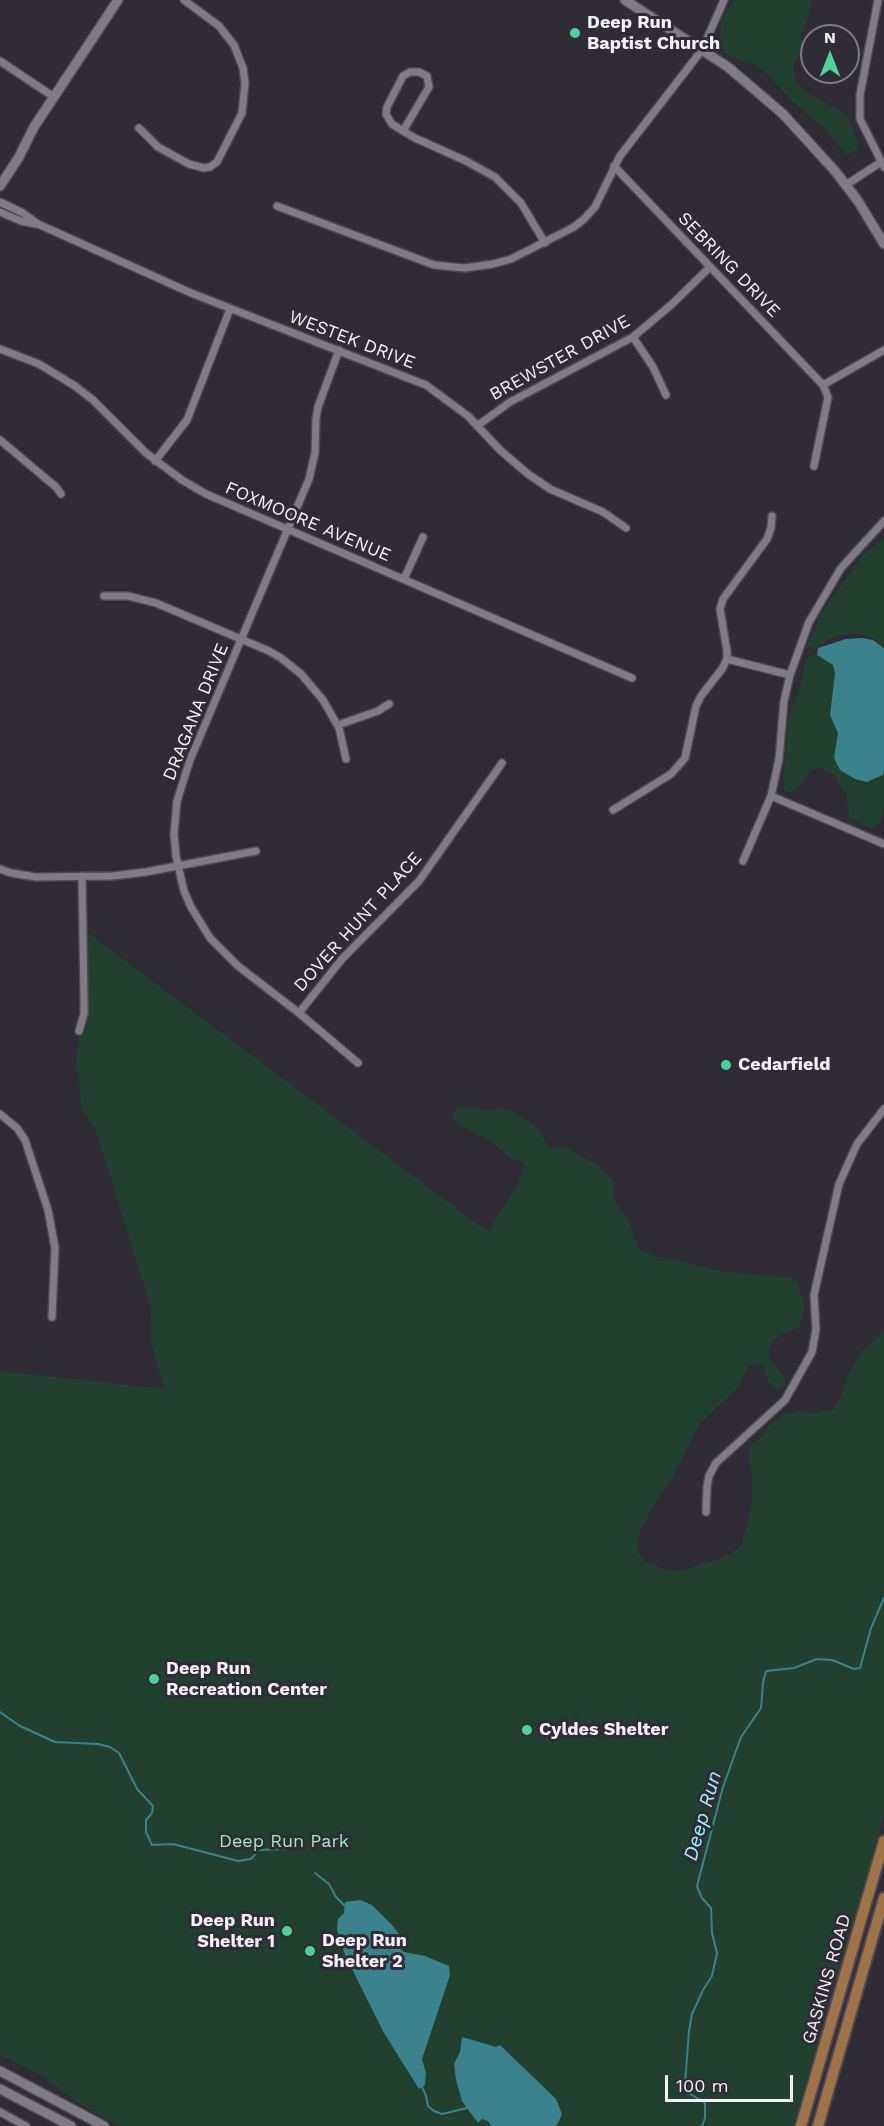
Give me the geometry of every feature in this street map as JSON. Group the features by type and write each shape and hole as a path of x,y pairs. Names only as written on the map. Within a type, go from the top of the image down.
{"main road":[{"path":"0,186 19,157 34,127 118,0"},
{"path":"625,0 737,75 783,114 814,145 846,185 884,244"},
{"name":"GASKINS ROAD","path":"801,2126 884,1841"},
{"name":"GASKINS ROAD","path":"818,2126 884,1898"},
{"path":"0,2071 104,2126"},
{"path":"0,2089 71,2126"}],"street":[{"path":"139,128 158,147 189,164 204,168 217,162 242,112 245,83 239,55 219,26 184,0"},
{"path":"277,206 424,262 446,267 465,268 511,259 545,243 584,219 595,207 614,166 702,50 724,0"},
{"path":"846,185 883,165 860,119 860,95 878,0"},
{"path":"0,61 54,97"},
{"path":"403,131 429,87 427,76 419,72 410,72 403,76 387,107 386,114 392,124 403,131 415,138 473,164 495,177 521,203 545,243"},
{"name":"SEBRING DRIVE","path":"614,166 823,385"},
{"name":"WESTEK DRIVE","path":"0,202 23,213 38,224 230,309 426,385 448,400 507,456 538,481 575,501 603,512 626,528"},
{"name":"WESTEK DRIVE","path":"0,212 21,221 38,224"},
{"name":"BREWSTER DRIVE","path":"477,426 510,402 633,337 671,305 710,267"},
{"path":"155,460 187,420 230,309"},
{"path":"633,337 653,367 666,395"},
{"name":"FOXMOORE AVENUE","path":"0,349 39,364 75,386 93,400 155,460 206,494 632,678"},
{"name":"DRAGANA DRIVE","path":"339,350 318,407 313,466 181,783 174,822 178,866 191,907 210,938 238,966 358,1063"},
{"path":"814,466 828,397 823,385 884,350"},
{"path":"0,440 56,487 61,494"},
{"path":"613,810 679,768 688,750 696,706 727,659 720,609 723,599 767,539 772,516"},
{"path":"743,861 771,796 779,759 783,711 798,647 818,604 848,558 883,524"},
{"path":"404,579 423,537"},
{"path":"104,596 128,596 156,603 281,658 301,674 323,700 338,725 346,759"},
{"path":"727,659 790,675"},
{"path":"338,725 378,711 389,704"},
{"name":"DOVER HUNT PLACE","path":"299,1013 342,959 419,881 502,763"},
{"path":"771,796 884,844"},
{"path":"0,869 36,877 112,876 178,866 256,850"},
{"path":"79,1031 84,1014 82,876"},
{"path":"706,1512 709,1476 716,1463 786,1400 812,1352 816,1332 814,1294 839,1184 857,1144 884,1109"},
{"path":"0,1113 17,1128 25,1140 48,1210 55,1248 52,1317"},
{"path":"0,2112 26,2126"}],"green space":[{"path":"734,0 811,0 811,10 805,24 800,24 800,53 794,64 794,77 803,90 848,116 859,148 846,155 825,129 792,101 764,71 730,56 719,45 721,20"},
{"path":"884,538 884,648 874,639 861,634 832,638 814,649 806,647 816,629 819,616 862,556"},
{"path":"817,655 833,665 835,674 830,715 838,733 834,759 874,780 883,775 884,771 884,810 880,823 875,827 871,828 849,818 847,797 834,774 820,768 812,769 790,793 784,790 783,775 788,721 803,677 805,662 809,657"},
{"name":"Deep Run Park","path":"84,930 488,1232 518,1183 525,1163 512,1159 492,1142 460,1126 452,1116 458,1106 490,1111 502,1108 513,1112 534,1125 550,1148 568,1148 600,1167 613,1181 614,1199 628,1220 639,1249 656,1256 721,1271 787,1277 798,1282 804,1306 803,1318 797,1329 773,1340 768,1351 769,1357 785,1378 785,1385 778,1391 768,1382 765,1369 761,1364 749,1365 738,1387 699,1425 669,1484 641,1528 637,1546 638,1553 646,1562 666,1570 682,1570 724,1558 740,1547 749,1521 753,1488 749,1456 751,1444 762,1437 769,1426 784,1415 797,1411 815,1413 834,1409 841,1397 846,1379 862,1351 884,1332 884,1815 793,2126 120,2126 80,2104 45,2078 0,2055 0,1371 165,1389 150,1339 151,1308 96,1131 81,1108 79,1076 76,1067 87,964"}],"water":[{"path":"846,639 873,640 884,648 884,770 883,775 867,782 855,779 840,770 834,758 838,733 830,715 835,673 833,665 817,655 818,648"},
{"path":"360,1900 372,1905 391,1924 400,1935 396,1940 396,1945 404,1952 425,1956 449,1966 450,1975 422,2059 426,2073 425,2085 419,2089 384,2033 345,1955 337,1930 338,1919 344,1913 345,1902"},
{"path":"462,2037 496,2047 500,2045 556,2099 562,2114 556,2126 491,2126 488,2121 482,2119 478,2123 462,2101 456,2080 454,2064 460,2052"}],"waterway":[{"name":"Deep Run","path":"702,2126 705,2118 705,2103 687,2092 685,2083 689,2031 692,2014 712,1976 717,1953 712,1933 711,1908 702,1898 697,1886 723,1787 741,1737 761,1708 766,1671 794,1668 817,1659 832,1660 854,1669 860,1668 871,1628 884,1598"},
{"path":"0,1712 20,1726 55,1742 98,1744 110,1747 119,1753 137,1789 153,1806 152,1813 146,1820 146,1832 152,1845 173,1844 238,1861 251,1859 259,1850 286,1849"},
{"path":"315,1873 329,1884 336,1897 345,1906"},
{"path":"422,2087 428,2106 434,2111 442,2114 467,2108"}],"place":[{"name":"Deep Run Baptist Church","path":"575,33"},
{"name":"Cedarfield","path":"726,1065"},
{"name":"Deep Run Recreation Center","path":"154,1679"},
{"name":"Cyldes Shelter","path":"527,1730"},
{"name":"Deep Run Shelter 1","path":"287,1931"},
{"name":"Deep Run Shelter 2","path":"310,1951"}]}
